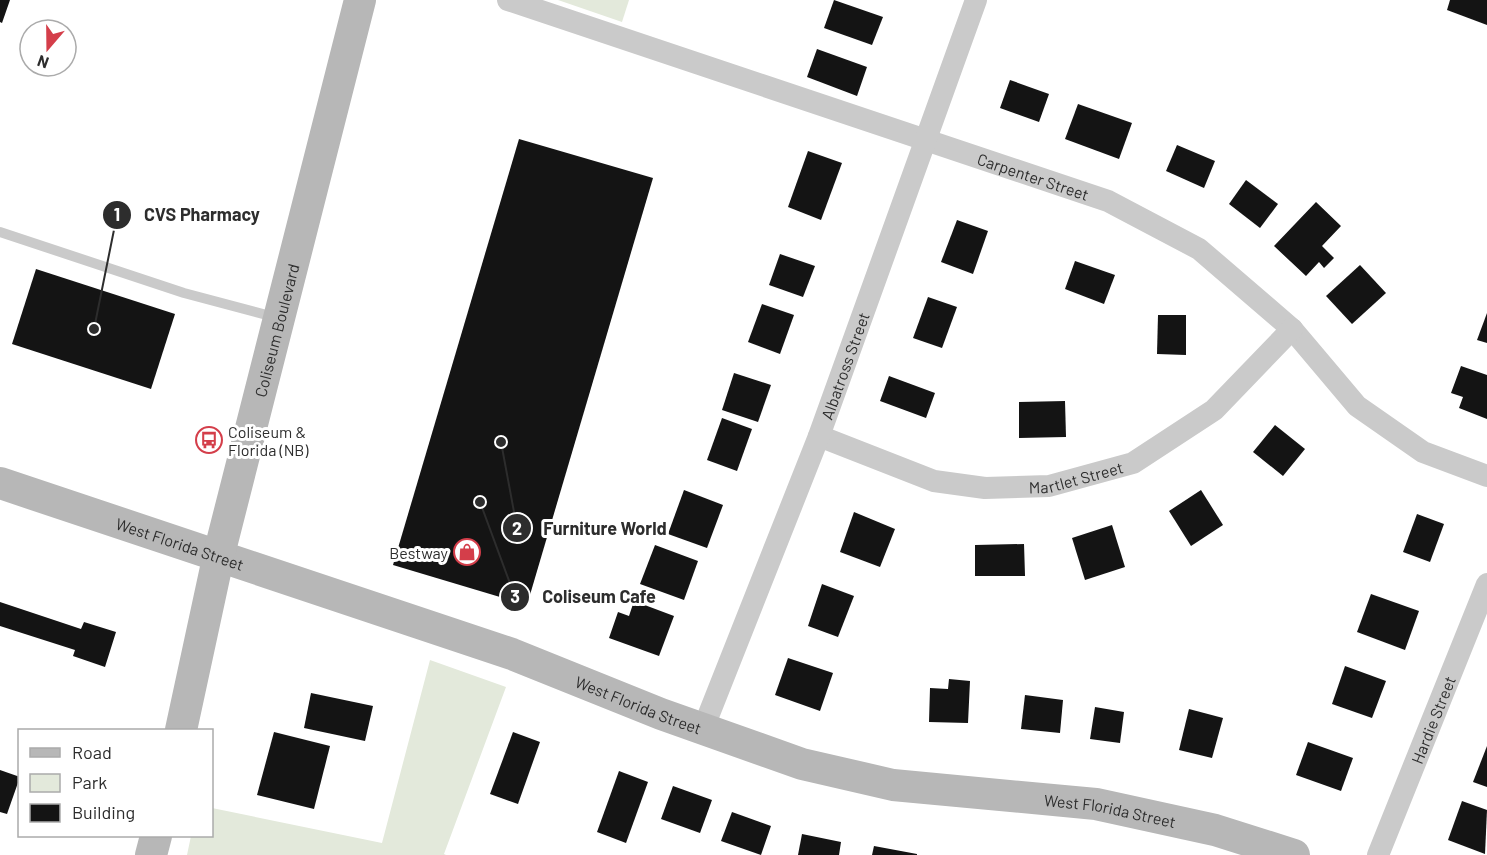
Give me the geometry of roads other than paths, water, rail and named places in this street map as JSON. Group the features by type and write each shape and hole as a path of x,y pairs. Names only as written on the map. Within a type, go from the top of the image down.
{"main road":[{"name":"Coliseum Boulevard","path":"181,729 219,554 360,0"},
{"name":"West Florida Street","path":"0,483 219,554 512,654 703,729 802,764 874,781 934,790 1096,804 1215,830 1294,855"},
{"path":"151,855 156,837"}],"street":[{"name":"Carpenter Street","path":"507,0 1108,201 1199,249 1292,329 1357,406 1423,452 1487,476"},
{"name":"Albatross Street","path":"703,729 819,436 976,0"},
{"name":"Martlet Street","path":"819,436 934,481 985,488 1049,486 1133,463 1214,410 1292,329"},
{"name":"Hardie Street","path":"1378,855 1487,584"}],"lane":[{"path":"0,232 184,293 280,318"}],"place":[{"name":"CVS Pharmacy","path":"94,329"},
{"name":"Coliseum & Florida (NB)","path":"209,440"},
{"name":"Furniture World","path":"501,442"},
{"name":"Coliseum Cafe","path":"480,502"},
{"name":"Bestway","path":"467,552"}]}
